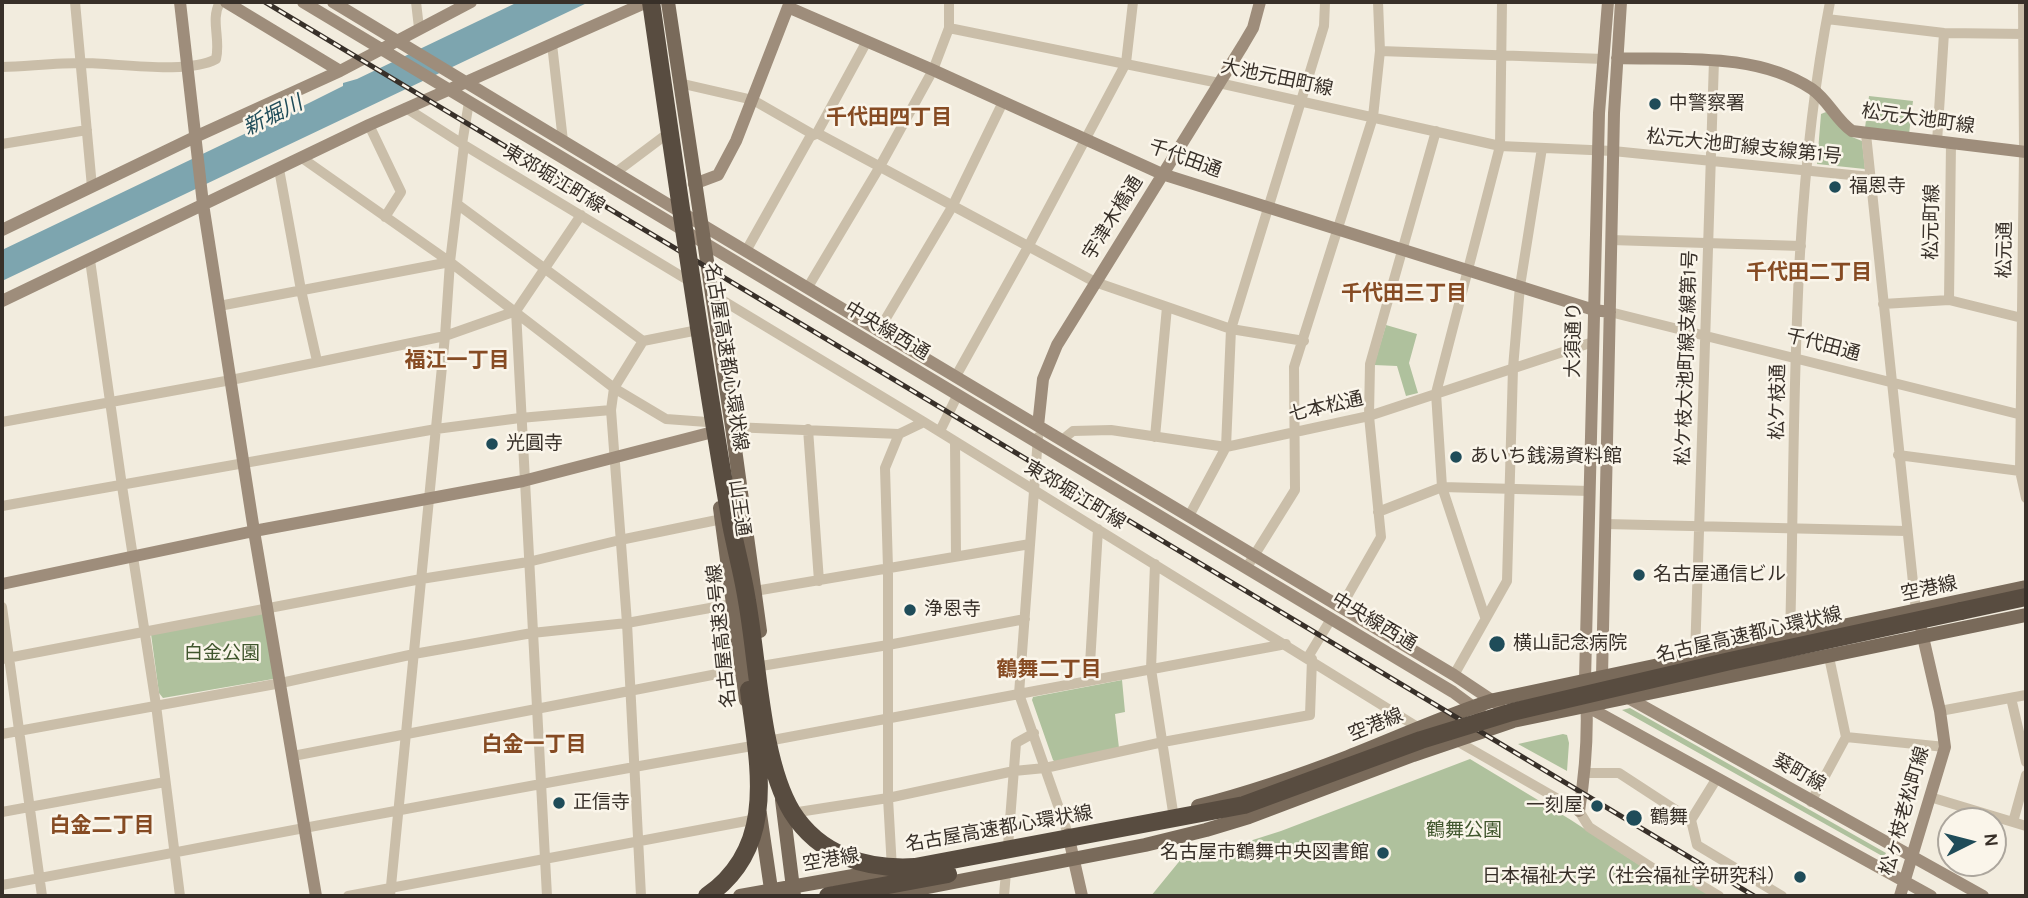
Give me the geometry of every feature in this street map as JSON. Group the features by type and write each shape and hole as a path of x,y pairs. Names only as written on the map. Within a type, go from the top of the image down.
{"highway":[{"name":"名古屋高速都心環状線","path":"647,2 727,523 743,573 771,755 787,803 800,823 816,840 832,851 873,866 915,867 1244,805 1421,740 1512,712 1756,655 2026,597"},
{"name":"名古屋高速3号線","path":"707,896 735,870 744,855 755,829 760,784 727,523"},
{"path":"1961,611 1987,612 2026,607"},
{"path":"828,896 1163,832 1244,805"}],"main road":[{"name":"山王通","path":"647,2 676,227 708,427 727,523 732,604 772,893"},
{"name":"山王通","path":"668,2 732,427 793,891"},
{"name":"空港線","path":"740,896 793,891 1173,812 1241,795 1293,777 1494,700 2026,587"},
{"name":"空港線","path":"890,895 1144,845 1238,820 1513,721 2026,615"}],"street":[{"path":"75,2 92,187"},
{"path":"180,2 203,204 254,531 316,896"},
{"path":"2,67 82,63 187,67 207,64 216,59 219,46 215,12 220,2"},
{"path":"226,2 340,71"},
{"name":"中央線西通","path":"303,2 1453,692 1475,706 1495,726"},
{"name":"中央線西通","path":"335,2 615,173 1454,675 1494,700 1513,721"},
{"path":"416,2 419,28"},
{"path":"2,230 195,137 387,51 403,43 419,28 471,2"},
{"path":"2,301 407,108 445,86 552,44 647,2"},
{"path":"808,287 879,168 933,70 949,28 949,2"},
{"path":"956,376 1126,63 1133,2"},
{"name":"宇津木橋通","path":"1038,426 1043,379 1049,360 1252,28 1260,2"},
{"path":"1189,516 1226,447 1231,328 1324,26 1325,2"},
{"path":"1247,567 1295,490 1294,367 1373,117 1380,51 1378,2"},
{"path":"1485,617 1442,487 1437,393 1500,146 1502,2"},
{"name":"大須通り","path":"1602,676 1613,151 1608,2"},
{"name":"大須通り","path":"1585,680 1593,342 1589,308 1598,150 1610,59 1621,2"},
{"name":"松ケ枝通","path":"1790,637 1801,246 1815,91 1830,2"},
{"name":"松元通","path":"2022,2 2025,34 2025,152 2023,415 2020,471 2026,498"},
{"path":"694,184 718,175 736,141 790,5"},
{"name":"千代田通","path":"790,5 1162,174 1589,308 2023,415"},
{"path":"1827,19 1944,33 2025,34"},
{"name":"大池元田町線","path":"949,28 1126,63 1500,146 1598,150"},
{"path":"1937,142 1944,33"},
{"path":"746,251 867,41"},
{"path":"552,44 563,141"},
{"path":"1380,51 1610,59"},
{"name":"松元大池町線","path":"1610,59 1714,60 1766,68 1790,76 1815,91 1852,131 2025,152"},
{"name":"松ケ枝大池町線支線第1号","path":"1695,657 1714,60"},
{"path":"679,83 753,100 1095,282 1231,328 1304,341"},
{"path":"390,892 450,262 469,102"},
{"path":"879,330 951,207 1003,102"},
{"name":"東郊堀江町線","path":"407,108 463,145 686,279"},
{"path":"369,124 401,192 385,217"},
{"path":"2,144 87,130"},
{"path":"1340,607 1381,537 1369,415 1370,364 1436,131"},
{"path":"1866,134 1916,611"},
{"path":"615,173 663,137"},
{"name":"松元町線","path":"1949,300 1951,143"},
{"path":"1454,675 1507,581 1513,368 1520,286 1542,148"},
{"name":"松元大池町線支線第1号","path":"1598,150 1871,177"},
{"path":"302,158 450,262 614,388 666,419 708,427"},
{"path":"279,169 317,361"},
{"path":"457,204 643,341"},
{"path":"547,896 516,312 581,215"},
{"path":"1611,240 1801,246"},
{"path":"90,260 156,705 180,896"},
{"path":"219,306 450,262"},
{"name":"東郊堀江町線","path":"712,294 1310,658 1419,728"},
{"path":"1884,304 1949,300 2024,319"},
{"path":"1155,436 1167,307"},
{"path":"2,422 231,380 445,336 516,312"},
{"path":"641,896 627,622 611,410 614,388 643,341 693,331"},
{"name":"七本松通","path":"1062,440 1073,431 1111,430 1226,447 1369,415 1593,342"},
{"path":"940,431 957,396"},
{"path":"2,506 436,429 611,410"},
{"path":"732,427 899,434 924,422"},
{"path":"1038,426 1019,694 1068,834 1082,896"},
{"path":"2,583 254,531 523,481 615,457 708,427"},
{"path":"808,429 819,580"},
{"path":"892,869 888,797 885,468 899,434"},
{"path":"956,442 956,555"},
{"path":"1898,455 2020,471"},
{"path":"1378,512 1442,487 1590,491"},
{"path":"5,659 421,579 528,562 620,540 727,523"},
{"path":"1605,524 1906,531"},
{"path":"1089,681 1098,529"},
{"path":"755,591 1030,544"},
{"path":"1155,564 1151,669 1173,812"},
{"path":"2,734 281,683 414,654 532,633 627,622 732,604"},
{"path":"2,607 5,659 19,730 42,896"},
{"name":"松ヶ枝老松町線","path":"1900,896 1945,747 1928,654 1916,611"},
{"path":"293,756 743,669 1026,619"},
{"path":"784,815 1014,771 1045,768 1163,742 1310,715 1310,658 1331,619"},
{"path":"773,740 1286,645"},
{"path":"1811,802 1846,737 1829,657"},
{"path":"1588,707 1602,676"},
{"name":"葵町線","path":"1602,676 1627,699 1983,896"},
{"path":"1579,811 1585,773 1588,707 1585,680"},
{"path":"1940,711 2026,695"},
{"path":"2011,698 2026,762"},
{"path":"1588,707 1931,896"},
{"path":"1008,846 1016,743 1034,733"},
{"path":"1846,737 1945,747"},
{"path":"1455,740 1579,811 1589,827 1671,880 1684,875 1719,896"},
{"path":"2,885 753,743"},
{"path":"1585,773 1619,773 1691,820 1697,845 1782,896"},
{"path":"2013,822 2026,775"},
{"path":"1691,820 1717,778"},
{"path":"2,812 164,782"},
{"path":"1930,797 2026,825"},
{"path":"348,896 390,892 761,818"},
{"path":"1004,896 1006,872"}],"green space":[{"path":"1869,96 1913,101 1909,134 1865,128"},
{"path":"1826,112 1852,137 1862,141 1865,169 1817,164 1821,114"},
{"path":"1386,325 1417,334 1409,363 1418,393 1406,396 1397,366 1374,365"},
{"name":"白金公園","path":"263,611 275,675 273,679 163,698 159,693 151,634"},
{"path":"1122,680 1125,712 1115,714 1119,748 1055,762 1033,697"},
{"path":"1630,708 1886,853 1884,857 1622,710"},
{"path":"1567,735 1569,743 1567,771 1518,744"},
{"name":"鶴舞公園","path":"1470,759 1571,820 1673,887 1691,882 1714,896 1151,896 1182,858 1281,831"}],"water":[{"name":"新堀川","path":"518,2 589,2 2,281 2,250 309,103 343,86 343,83 357,79"}],"railway":[{"path":"265,2 1754,896"}],"place":[{"name":"中警察署","path":"1655,104"},
{"name":"福恩寺","path":"1835,187"},
{"name":"光圓寺","path":"492,444"},
{"name":"あいち銭湯資料館","path":"1456,457"},
{"name":"名古屋通信ビル","path":"1639,575"},
{"name":"浄恩寺","path":"910,610"},
{"name":"横山記念病院","path":"1497,644"},
{"name":"正信寺","path":"559,803"},
{"name":"一刻屋","path":"1597,806"},
{"name":"鶴舞","path":"1634,818"},
{"name":"名古屋市鶴舞中央図書館","path":"1383,853"},
{"name":"日本福祉大学（社会福祉学研究科）","path":"1800,877"}],"district":[{"name":"千代田四丁目","path":"889,118"},
{"name":"千代田二丁目","path":"1809,273"},
{"name":"千代田三丁目","path":"1404,294"},
{"name":"福江一丁目","path":"457,361"},
{"name":"鶴舞二丁目","path":"1049,670"},
{"name":"白金一丁目","path":"534,745"},
{"name":"白金二丁目","path":"102,826"}]}
